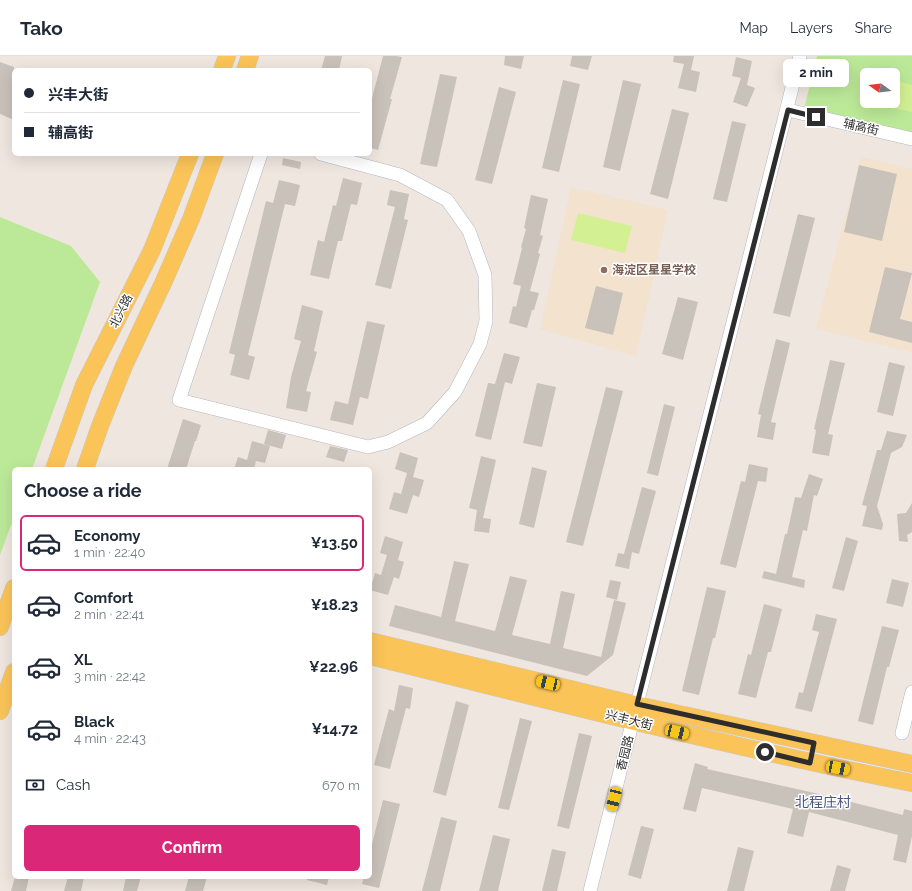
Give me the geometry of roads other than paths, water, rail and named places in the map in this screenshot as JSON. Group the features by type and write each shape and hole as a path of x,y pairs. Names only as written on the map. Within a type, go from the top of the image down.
{"main road":[{"path":"223,68 228,56"},
{"path":"246,68 250,56"},
{"name":"北兴路","path":"55,467 84,385 152,250 189,156"},
{"path":"87,467 100,426 124,366 188,226 214,156"},
{"path":"0,627 12,594"},
{"name":"兴丰大街","path":"372,641 637,704 912,764"},
{"name":"兴丰大街","path":"372,657 633,722 810,763 912,783"},
{"path":"0,711 12,678"}],"street":[{"name":"香园路","path":"590,891 788,110 800,56"},
{"name":"辅高街","path":"788,110 912,139"},
{"path":"260,156 179,400 368,447 388,442 426,423 455,392 480,344 486,321 485,275 469,231 447,200 400,174 329,156"},
{"path":"902,733 912,692"},
{"path":"810,763 814,743"}],"place":[{"name":"海淀区星星学校","path":"604,270"}],"district":[{"name":"北程庄村","path":"823,802"}]}
